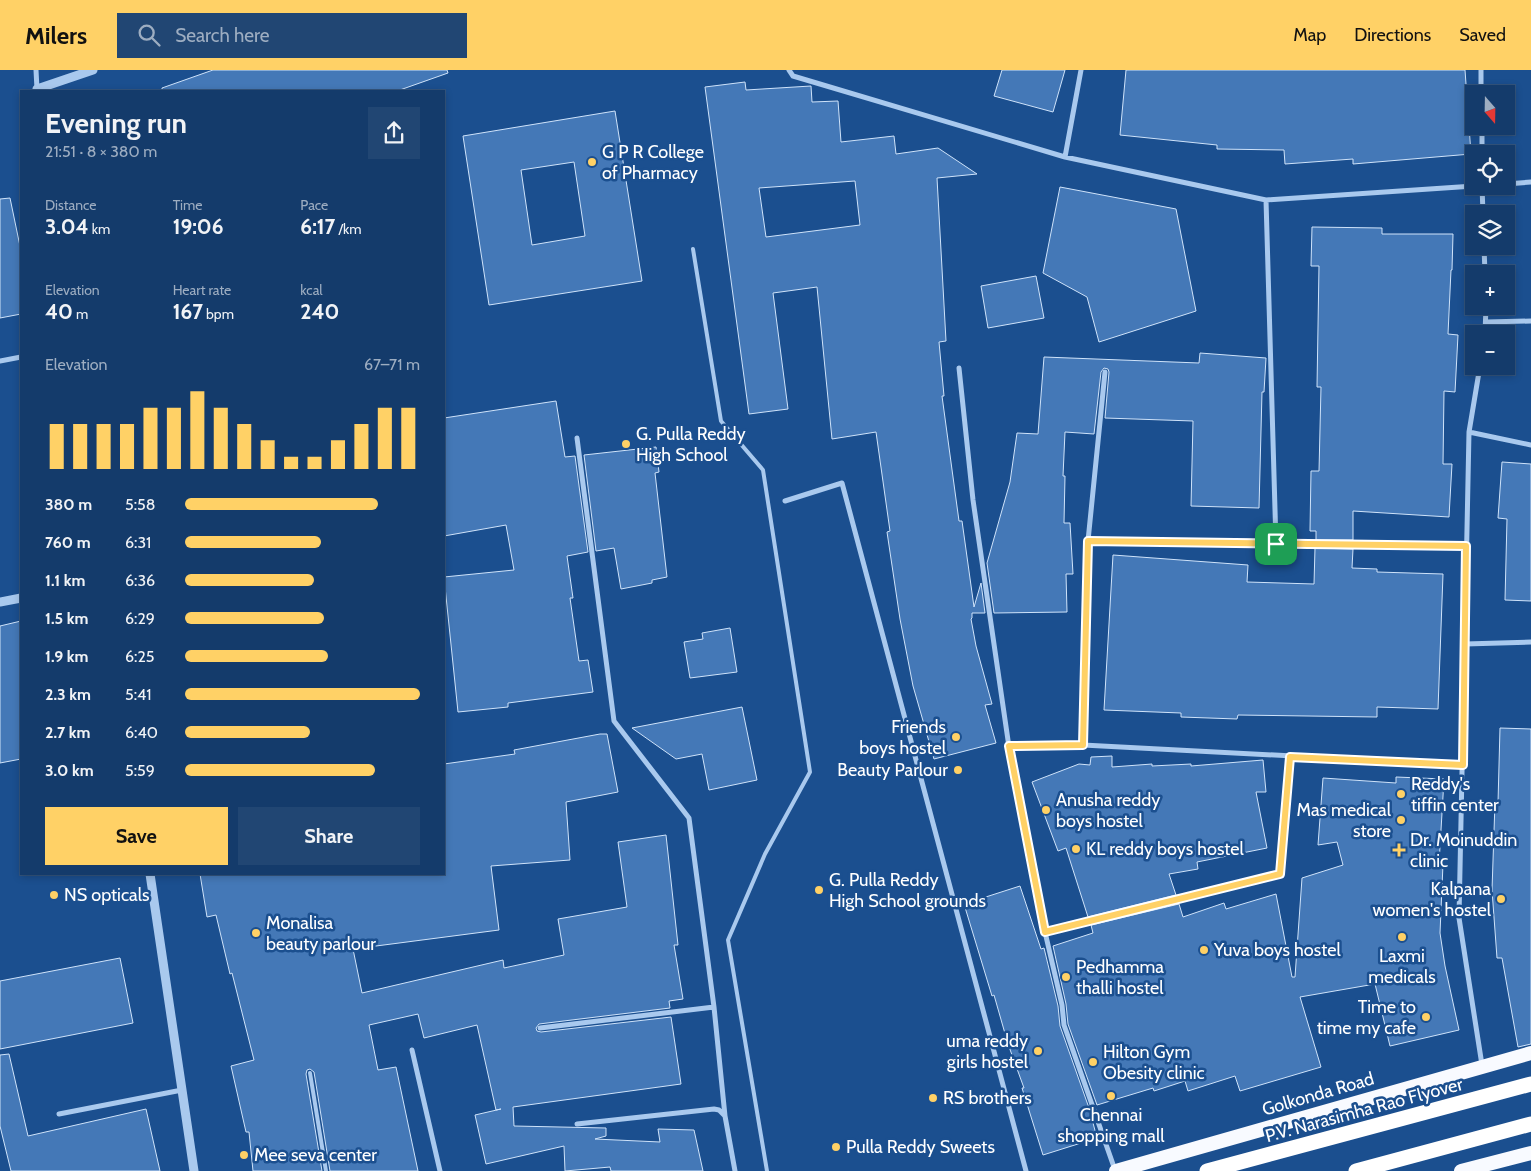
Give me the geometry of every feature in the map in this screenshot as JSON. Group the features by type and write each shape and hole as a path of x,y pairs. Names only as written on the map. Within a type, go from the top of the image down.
{"highway":[{"name":"Golkonda Road","path":"1116,1171 1531,1053"},
{"name":"P.V. Narasimha Rao Flyover","path":"1207,1171 1531,1084"},
{"path":"1356,1171 1531,1124"},
{"path":"1461,1171 1531,1153"}],"street":[{"path":"36,70 38,90 94,70"},
{"path":"789,70 793,76 1065,157 1266,200 1465,187"},
{"path":"1065,157 1081,70"},
{"path":"1481,70 1482,85"},
{"path":"1515,183 1531,182"},
{"path":"1266,200 1276,544"},
{"path":"1486,315 1486,325"},
{"path":"1486,322 1531,321"},
{"path":"0,361 20,357"},
{"path":"959,368 973,500 1009,746 1045,932 1062,1005 1064,1025 1116,1171"},
{"path":"1083,745 1088,541 1105,372"},
{"path":"1478,375 1469,432 1459,918 1483,1066"},
{"path":"1469,432 1531,445"},
{"path":"577,438 614,721 689,818 734,1171"},
{"path":"785,500 842,484 1026,1171"},
{"path":"1088,541 1466,546"},
{"path":"0,602 20,598"},
{"path":"1465,644 1531,642"},
{"path":"1009,746 1083,745 1463,765"},
{"path":"1045,932 1280,874 1290,757"},
{"path":"150,875 194,1171"},
{"path":"540,1028 714,1007"},
{"path":"412,1050 440,1171"},
{"path":"59,1114 182,1090"},
{"path":"577,1124 714,1109 719,1110 726,1116"}],"lane":[{"path":"693,249 721,421 763,470 810,772 765,854 728,940 767,1171"},
{"path":"310,1073 326,1171"}],"building":[{"path":"213,70 447,70 448,73 400,90 162,90 162,88"},
{"path":"1002,70 1065,70 1053,112 994,96"},
{"path":"1126,70 1465,70 1465,135 1470,135 1470,145 1465,145 1465,155 1353,164 1353,159 1285,164 1284,150 1217,149 1217,145 1120,135"},
{"path":"745,82 746,90 811,86 812,102 838,101 841,142 894,136 896,154 938,148 977,174 937,178 946,341 939,342 944,396 942,396 959,521 962,521 974,607 981,583 985,613 972,613 971,619 976,646 992,704 985,705 996,743 934,759 913,686 900,619 887,532 890,531 876,432 832,439 817,287 773,293 788,409 749,414 705,87","holes":["855,181 860,225 766,237 759,188"]},
{"path":"615,111 642,281 489,305 463,136","holes":["574,162 585,236 532,245 521,170"]},
{"path":"1060,187 1176,209 1196,311 1099,342 1087,297 1043,273"},
{"path":"10,198 20,246 20,314 0,318 0,199"},
{"path":"1312,227 1382,228 1382,234 1453,234 1448,334 1458,335 1455,392 1444,391 1443,464 1452,464 1449,517 1353,511 1353,540 1316,540 1316,531 1310,531 1311,471 1319,471 1321,387 1317,387 1319,266 1311,266"},
{"path":"1036,276 1044,318 988,328 981,286"},
{"path":"1200,353 1266,358 1264,392 1262,392 1259,508 1191,506 1193,421 1105,418 1109,372 1108,369 1104,368 1101,372 1094,434 1065,432 1063,476 1065,476 1064,523 1070,523 1073,574 1066,574 1067,612 994,613 987,563 1010,482 1017,433 1038,434 1044,357 1199,363"},
{"path":"556,401 565,457 575,456 588,552 567,556 573,598 570,598 579,661 588,660 593,692 508,703 508,707 458,712 445,577 514,570 506,525 445,536 445,418"},
{"path":"656,447 659,472 655,473 667,577 652,580 652,583 621,589 614,548 596,551 584,455"},
{"path":"1502,462 1531,464 1531,601 1505,600 1507,519 1498,518"},
{"path":"1315,548 1353,549 1352,568 1377,569 1377,572 1443,574 1438,709 1377,707 1377,717 1238,715 1237,719 1181,717 1181,713 1104,710 1113,555 1248,565 1247,582 1314,584"},
{"path":"20,621 20,759 0,763 0,626"},
{"path":"730,628 737,672 690,678 684,642 703,639 702,633"},
{"path":"742,707 757,780 709,790 702,754 676,759 632,728"},
{"path":"1500,728 1531,729 1531,1044 1518,1047 1502,958 1497,958 1492,890 1495,802 1498,803"},
{"path":"607,734 618,792 566,802 570,860 491,866 499,930 353,949 362,993 503,960 504,968 564,955 558,919 627,907 618,842 666,835 678,945 674,945 683,999 669,1001 670,1008 539,1024 536,1028 537,1031 541,1032 671,1017 681,1084 513,1107 514,1126 606,1128 606,1136 595,1139 660,1142 658,1129 694,1130 703,1171 611,1171 610,1167 565,1171 564,1146 486,1164 475,1115 501,1109 496,1110 477,1025 424,1038 418,1014 369,1025 378,1070 396,1067 418,1171 330,1171 314,1072 310,1069 307,1070 306,1074 322,1171 253,1171 249,1132 246,1132 231,1066 254,1060 216,915 207,917 200,875 445,875 445,764 515,754 514,750"},
{"path":"1112,756 1112,767 1152,764 1152,766 1191,764 1191,766 1263,760 1266,792 1256,792 1267,848 1197,862 1198,869 1169,874 1176,895 1088,917 1066,848 1058,851 1032,782 1079,764 1090,765 1091,757"},
{"path":"1396,777 1444,779 1439,864 1443,864 1440,933 1459,1030 1390,1046 1375,984 1300,997 1321,1067 1240,1091 1235,1076 1188,1091 1185,1081 1154,1091 1153,1088 1097,1105 1068,1024 1066,1004 1053,946 1093,933 1091,925 1179,904 1183,917 1224,903 1226,909 1276,894 1292,977 1295,977 1302,878 1343,865 1337,842 1318,845 1323,778 1396,783"},
{"path":"1020,886 1041,949 1044,948 1058,1006 1060,1026 1089,1108 1097,1138 1043,1155 1022,1088 1024,1088 1008,1044 994,995 992,996 964,904"},
{"path":"120,958 133,1023 0,1049 0,981"},
{"path":"9,1054 28,1136 146,1109 160,1171 11,1171 0,1126 0,1055"}],"place":[{"name":"G P R College of Pharmacy","path":"592,162"},
{"name":"G. Pulla Reddy High School","path":"626,444"},
{"name":"Friends boys hostel","path":"956,737"},
{"name":"Beauty Parlour","path":"958,770"},
{"name":"Reddy's tiffin center","path":"1401,794"},
{"name":"Anusha reddy boys hostel","path":"1046,810"},
{"name":"Mas medical store","path":"1401,820"},
{"name":"KL reddy boys hostel","path":"1076,849"},
{"name":"Dr. Moinuddin clinic","path":"1399,850"},
{"name":"G. Pulla Reddy High School grounds","path":"819,890"},
{"name":"NS opticals","path":"54,895"},
{"name":"Kalpana women's hostel","path":"1501,899"},
{"name":"Monalisa beauty parlour","path":"256,933"},
{"name":"Laxmi medicals","path":"1402,937"},
{"name":"Yuva boys hostel","path":"1204,950"},
{"name":"Pedhamma thalli hostel","path":"1066,977"},
{"name":"Time to time my cafe","path":"1426,1017"},
{"name":"uma reddy girls hostel","path":"1038,1051"},
{"name":"Hilton Gym Obesity clinic","path":"1093,1062"},
{"name":"Chennai shopping mall","path":"1111,1096"},
{"name":"RS brothers","path":"933,1098"},
{"name":"Pulla Reddy Sweets","path":"836,1147"},
{"name":"Mee seva center","path":"244,1155"}],"route":[{"path":"1088,541 1276,544 1466,546 1463,765 1290,757 1280,874 1045,932 1009,746 1083,745 1088,541"}]}
